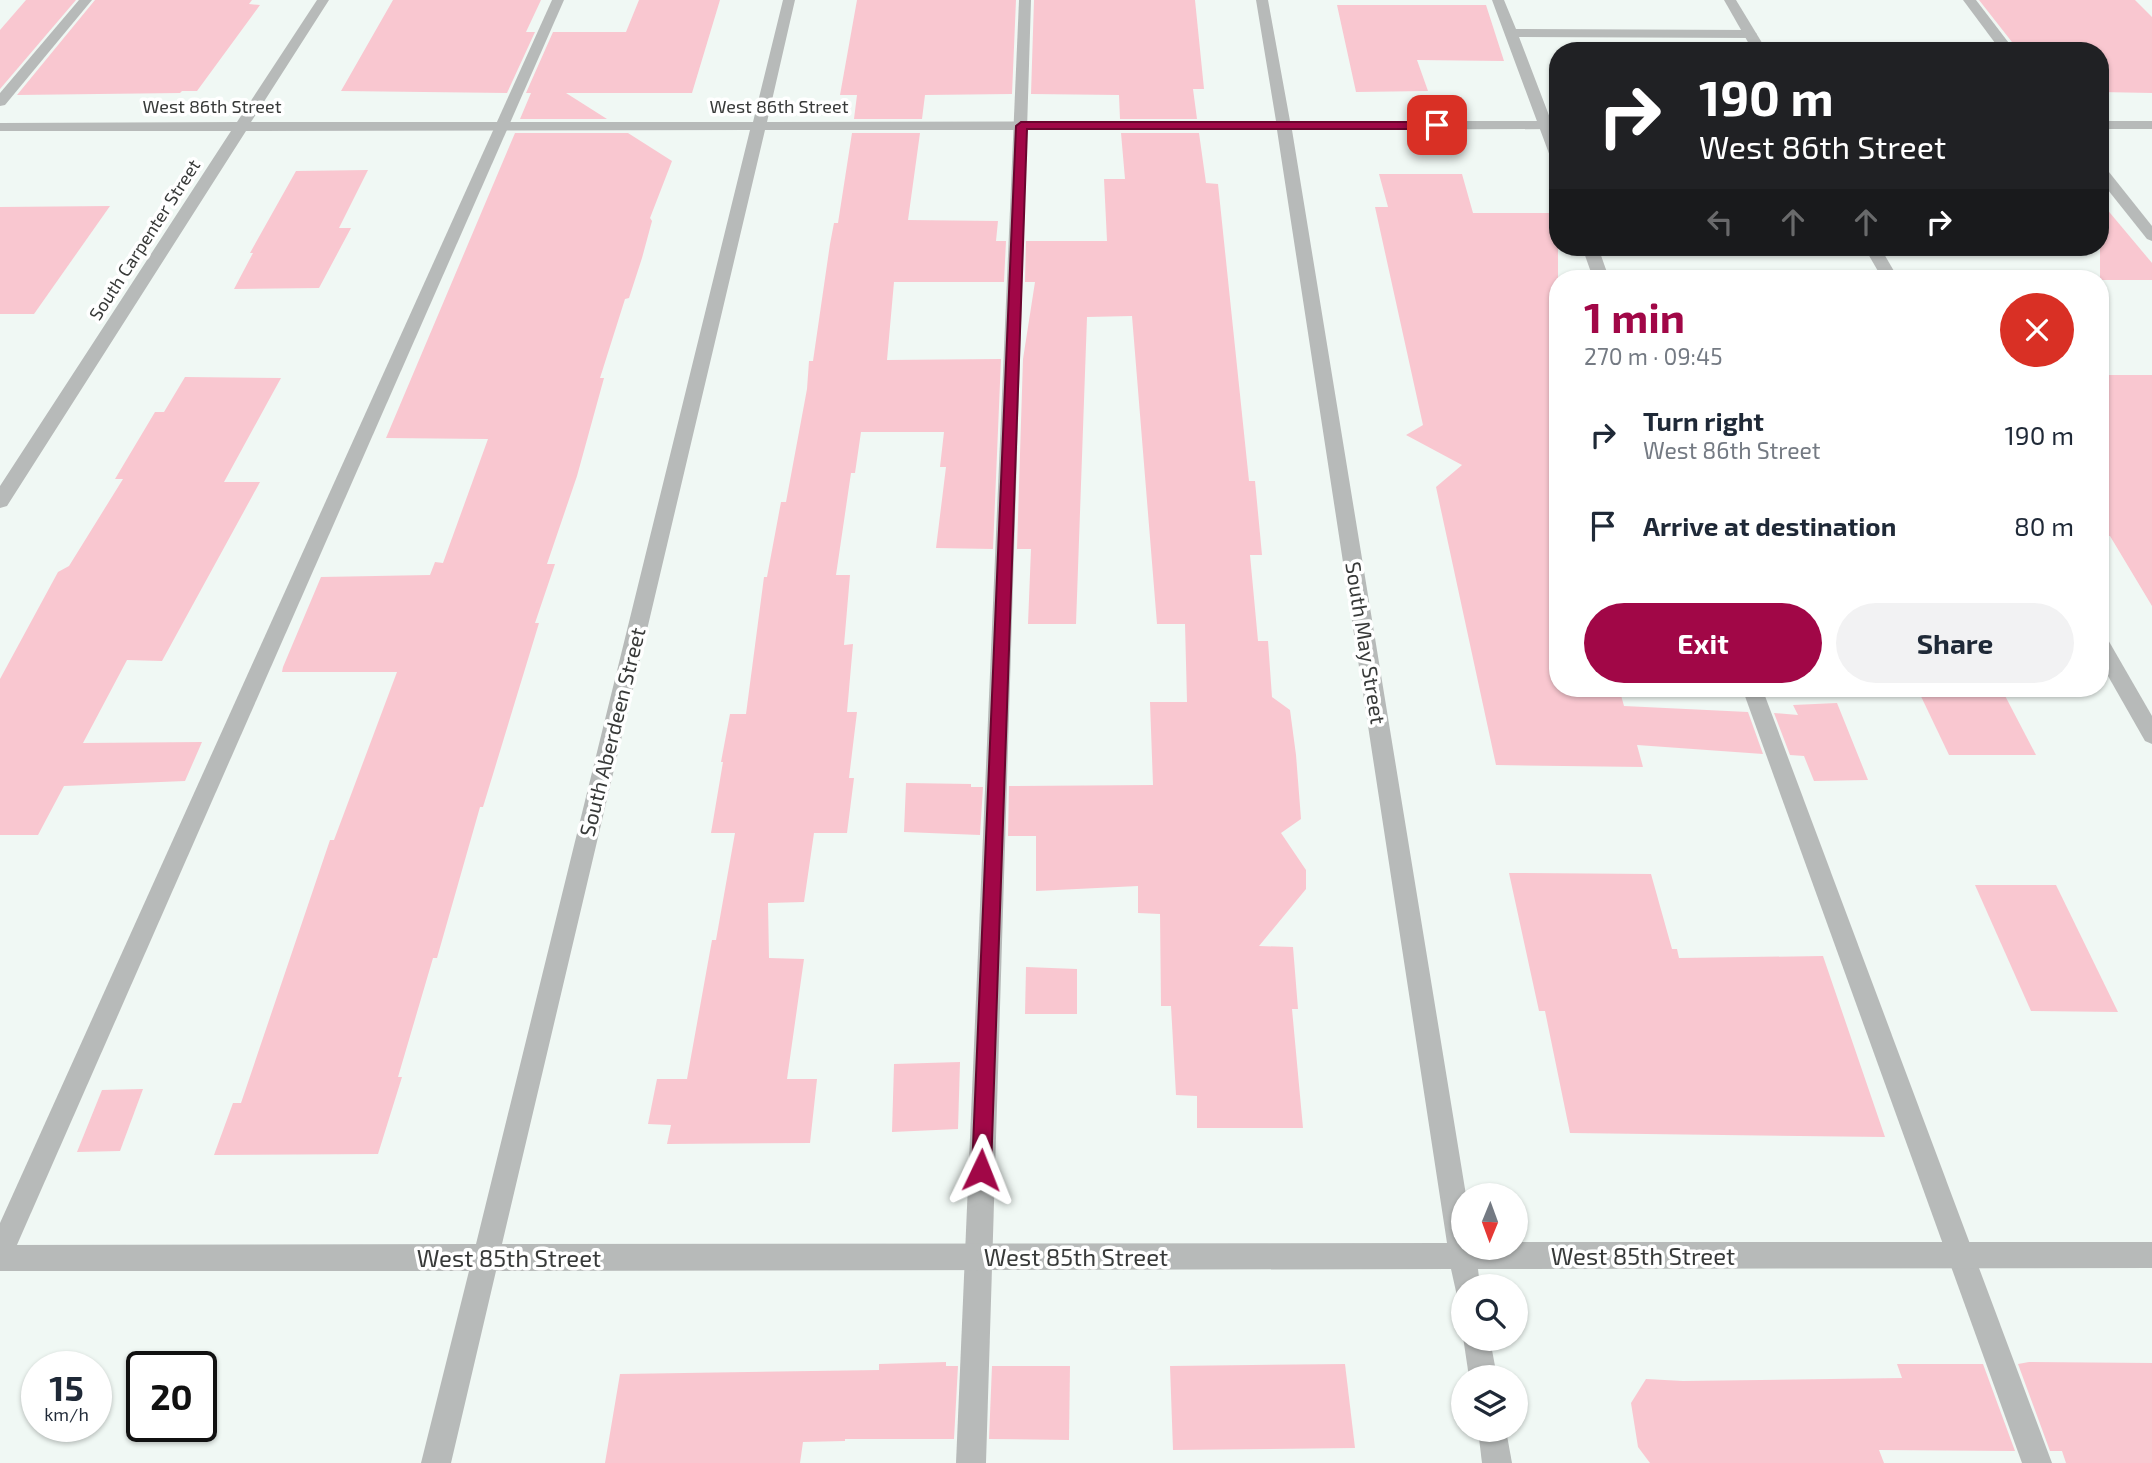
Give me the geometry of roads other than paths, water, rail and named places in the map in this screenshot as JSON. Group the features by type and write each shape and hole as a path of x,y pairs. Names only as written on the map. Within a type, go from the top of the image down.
{"street":[{"path":"0,102 86,0"},
{"name":"South Carpenter Street","path":"0,501 323,0"},
{"path":"0,1256 558,0"},
{"name":"South Aberdeen Street","path":"436,1463 789,0"},
{"path":"971,1463 1025,0"},
{"name":"South May Street","path":"1262,0 1451,1188"},
{"path":"1498,0 1549,121"},
{"path":"1730,0 1755,42"},
{"path":"1969,0 2001,42"},
{"path":"1510,33 1750,34"},
{"name":"West 86th Street","path":"0,127 1549,125"},
{"path":"2109,125 2152,125"},
{"path":"2109,181 2152,236"},
{"path":"2109,660 2152,735"},
{"path":"1755,697 2038,1463"},
{"name":"West 85th Street","path":"1528,1258 2152,1255"},
{"name":"West 85th Street","path":"0,1256 486,1259 1451,1258"},
{"path":"1494,1442 1497,1463"}]}
